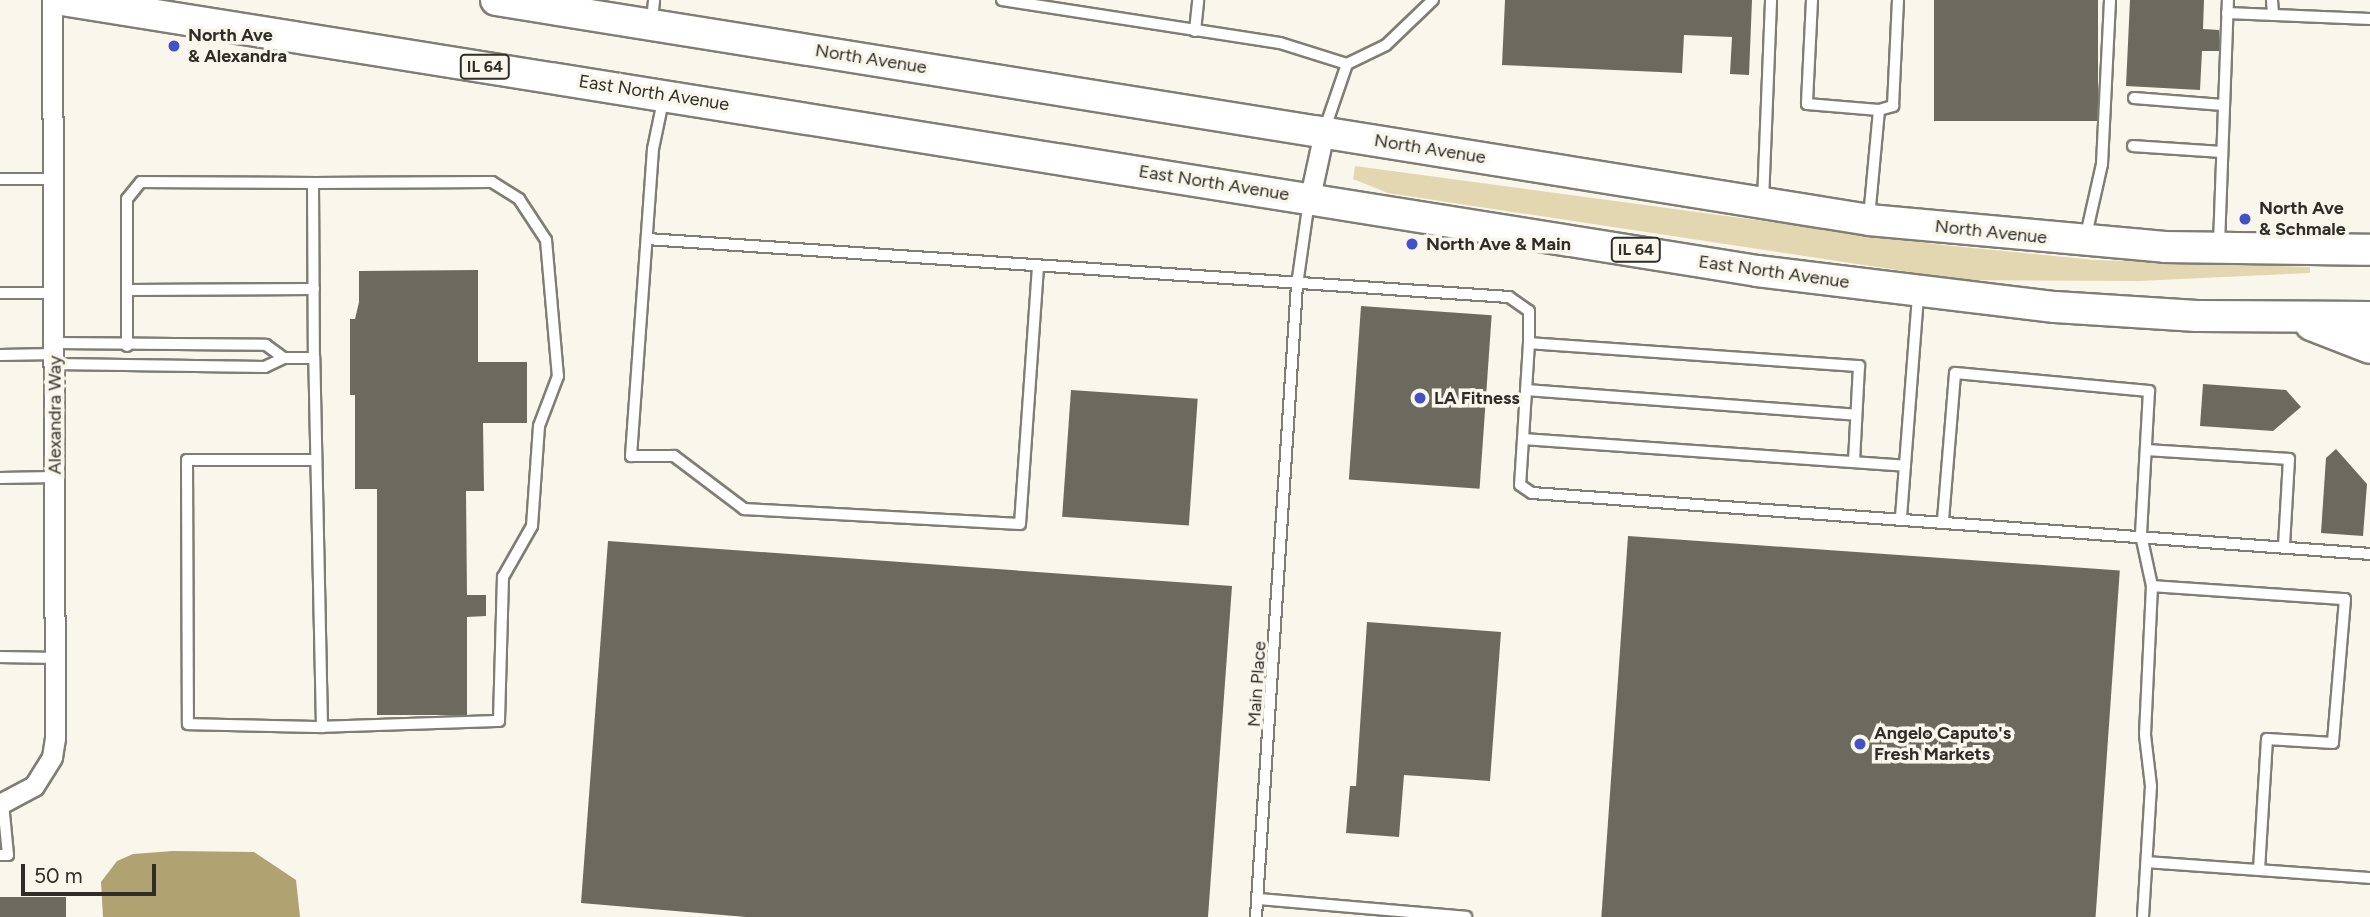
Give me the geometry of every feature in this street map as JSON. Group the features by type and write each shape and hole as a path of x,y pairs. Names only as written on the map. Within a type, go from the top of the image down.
{"main road":[{"name":"East North Avenue","path":"62,0 1310,197 1756,271 2054,307 2291,318 2370,317"},
{"name":"North Avenue","path":"496,0 653,12 1324,132 1869,219 2084,241 2219,248 2370,250"},
{"path":"2291,318 2370,348"}],"street":[{"name":"Alexandra Way","path":"1,804 34,786 52,757 55,658 55,178 52,0"},
{"path":"1310,197 1324,132"}],"lane":[{"path":"1002,0 1280,43 1347,64 1387,45 1433,0"},
{"path":"1195,31 1198,0"},
{"path":"1763,201 1771,0"},
{"path":"1812,0 1807,104 1879,110 1893,106 1898,0"},
{"path":"2084,241 2102,164 2110,0"},
{"path":"2219,248 2228,0"},
{"path":"2272,0 2273,15"},
{"path":"2227,13 2370,19"},
{"path":"1324,132 1347,64"},
{"path":"664,95 647,239 631,456 674,456 744,509 1020,524 1038,266"},
{"path":"2134,99 2223,105"},
{"path":"1869,219 1879,110"},
{"path":"2133,146 2221,152"},
{"path":"0,179 55,178"},
{"path":"127,346 127,199 141,181 492,183 519,199 546,240 558,376 539,426 532,526 503,578 499,721 322,727 188,724 187,460 315,460"},
{"path":"313,183 315,460 322,727"},
{"name":"Main Place","path":"1256,917 1297,285 1310,197"},
{"path":"647,239 1297,285 1359,284 1509,298 1529,311 1520,485 1532,493 1943,520 2369,553"},
{"path":"128,290 314,289"},
{"path":"1901,517 1918,291"},
{"path":"0,293 55,293"},
{"path":"1529,343 1859,366 1854,462"},
{"path":"0,355 127,346 266,345 284,358"},
{"path":"55,353 265,366 284,358 314,358"},
{"path":"1943,520 1955,373 2148,391 2141,535 2152,586 2145,735 2151,786 2143,917"},
{"path":"1526,390 1856,415"},
{"path":"1523,439 1905,466"},
{"path":"2147,450 2289,459 2284,546"},
{"path":"0,478 55,477"},
{"path":"2152,586 2345,599 2333,743 2267,739 2259,870"},
{"path":"0,657 55,658"},
{"path":"0,855 8,855 1,804"},
{"path":"2147,862 2370,878"},
{"path":"1258,899 1370,912 1466,917"}],"shaded area":[{"path":"1355,166 1942,245 2095,260 2310,267 2310,273 2139,281 1963,280 1388,193 1353,179"},
{"path":"173,851 254,852 296,880 300,917 103,917 101,882 117,861 133,854"}],"building":[{"path":"1505,0 1752,0 1749,75 1730,74 1732,37 1684,35 1682,73 1502,65"},
{"path":"1934,0 2098,0 2098,121 1934,121"},
{"path":"2130,0 2204,0 2203,29 2219,30 2219,51 2202,51 2200,90 2126,86"},
{"path":"478,270 478,362 527,362 527,423 483,423 484,491 466,491 467,595 486,595 486,616 467,617 467,715 377,715 377,489 355,489 355,395 350,395 350,319 355,319 359,302 359,271"},
{"name":"LA Fitness","path":"1361,306 1492,315 1480,489 1349,480"},
{"path":"2203,384 2286,390 2301,407 2273,431 2200,426"},
{"path":"1071,390 1198,399 1189,526 1062,517"},
{"path":"2336,449 2367,484 2363,536 2321,533 2326,458"},
{"name":"Angelo Caputo's Fresh Markets","path":"1628,536 2120,570 2096,917 1601,917"},
{"path":"608,541 1232,586 1208,917 746,917 581,903"},
{"path":"1367,622 1501,632 1490,781 1404,775 1399,837 1346,833 1350,786 1356,786"},
{"path":"0,897 66,897 66,917 0,917"}],"place":[{"name":"North Ave & Alexandra","path":"174,46"},
{"name":"North Ave & Schmale","path":"2245,219"},
{"name":"North Ave & Main","path":"1412,244"},
{"name":"LA Fitness","path":"1420,398"},
{"name":"Angelo Caputo's Fresh Markets","path":"1860,744"}]}
